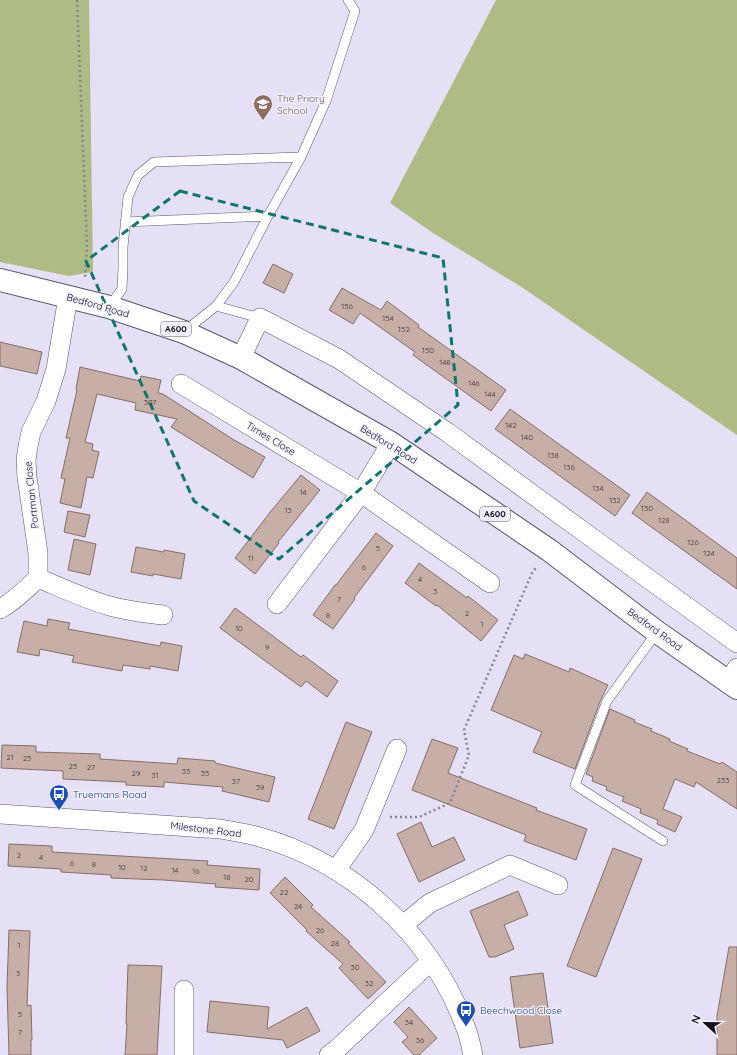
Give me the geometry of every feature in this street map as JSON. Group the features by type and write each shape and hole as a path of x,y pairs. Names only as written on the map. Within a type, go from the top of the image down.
{"main road":[{"name":"Bedford Road","path":"0,280 109,307 184,332 241,358 391,443 549,550 657,632 734,679"}],"street":[{"name":"Portman Close","path":"38,578 38,553 26,460 31,432 46,401 76,299"},
{"path":"241,358 260,318 339,359 447,432 737,643"},
{"name":"Times Close","path":"182,384 361,493 490,583"},
{"path":"277,604 361,493 391,443"},
{"path":"0,609 19,596 38,578 110,606 163,615"},
{"path":"336,870 364,830 397,749"},
{"name":"Milestone Road","path":"0,814 220,829 255,836 310,856 336,870 363,889 403,925 418,943 431,961 456,1004 466,1027 474,1055"},
{"path":"403,925 430,903 510,865 558,885"},
{"path":"329,1055 431,961"},
{"path":"184,990 184,1055"}],"lane":[{"path":"184,332 216,306 234,282 268,216 301,157 326,101 355,11 348,0"},
{"path":"109,307 122,289 123,247 128,197 138,175 154,162 301,157"},
{"path":"126,222 268,216"},
{"path":"216,306 260,318"},
{"path":"657,632 607,701 575,785 663,841"}],"path":[{"path":"76,299 86,246 77,0"},
{"path":"388,817 419,817 450,803 469,755 464,730 532,573 540,562"}],"highlighted area":[{"path":"180,191 443,258 458,405 279,559 194,501 86,261"}],"green space":[{"path":"0,0 89,0 93,272 69,276 0,262"},
{"path":"496,0 737,0 737,435 523,288 433,233 390,203"}],"building":[{"path":"273,264 293,274 284,293 263,283"},
{"path":"342,288 381,310 387,301 419,325 418,327 506,390 491,411 413,355 415,352 360,313 353,324 329,310"},
{"path":"0,342 42,352 37,374 0,366"},
{"path":"80,367 140,381 141,376 161,380 158,393 163,394 234,440 265,457 253,478 171,427 177,419 135,410 136,403 97,394 85,442 93,444 92,450 99,452 93,478 87,477 81,508 60,503 65,479 61,478 70,438 66,438 77,390"},
{"path":"510,409 630,495 615,516 495,429"},
{"path":"301,475 320,490 278,542 279,543 255,574 235,558"},
{"path":"647,492 737,558 737,589 632,513"},
{"path":"68,511 90,515 85,537 64,532"},
{"path":"376,533 393,546 333,629 313,615"},
{"path":"74,539 96,544 90,575 68,570"},
{"path":"136,547 185,554 181,579 131,572"},
{"path":"419,563 467,598 468,596 498,620 481,641 437,605 436,606 405,583"},
{"path":"235,608 301,657 303,655 338,681 327,697 306,681 301,687 220,628"},
{"path":"48,619 70,623 68,629 160,646 161,642 182,646 178,671 150,666 150,669 123,665 122,671 72,662 74,656 40,649 39,656 17,652 24,621 47,626"},
{"path":"525,654 569,672 570,668 608,685 601,699 575,769 533,752 542,732 491,710 514,655 523,659"},
{"path":"610,709 635,720 634,722 652,729 651,731 670,739 669,741 688,749 687,751 720,764 722,762 737,772 737,809 696,782 694,787 675,779 663,809 682,817 675,832 657,824 658,820 640,813 641,809 622,801 624,797 606,790 607,787 592,781 593,777 586,774"},
{"path":"346,722 372,732 334,829 308,819"},
{"path":"432,739 458,748 448,773 537,808 536,810 587,829 576,860 524,841 526,835 412,790"},
{"path":"2,745 36,746 36,752 100,754 100,759 177,764 178,758 215,761 215,763 275,777 269,802 222,791 223,787 164,782 164,787 126,785 126,782 63,779 63,771 1,768"},
{"path":"421,822 432,847 454,837 465,860 419,882 397,834"},
{"path":"9,844 52,846 52,852 208,861 207,865 260,869 259,890 215,887 216,884 111,878 111,875 61,872 61,869 8,866"},
{"path":"613,848 642,859 596,977 567,966"},
{"path":"285,877 313,905 311,907 350,942 348,943 386,982 368,999 339,968 343,964 306,931 307,930 270,893"},
{"path":"518,891 528,915 504,925 514,949 495,957 489,957 470,911"},
{"path":"9,930 30,931 27,1006 31,1005 31,1055 9,1055 7,987"},
{"path":"729,947 737,947 737,1055 717,1055 717,1016"},
{"path":"128,965 162,966 157,1055 125,1055"},
{"path":"543,973 553,1043 520,1048 510,977"},
{"path":"210,1001 269,1007 267,1029 307,1007 320,1031 287,1048 283,1040 207,1032"},
{"path":"409,1007 437,1038 419,1055 414,1055 402,1042 408,1037 394,1022"}],"place":[{"name":"The Priory School","path":"263,121"},
{"name":"Truemans Road","path":"59,811"},
{"name":"Beechwood Close","path":"466,1027"}]}
